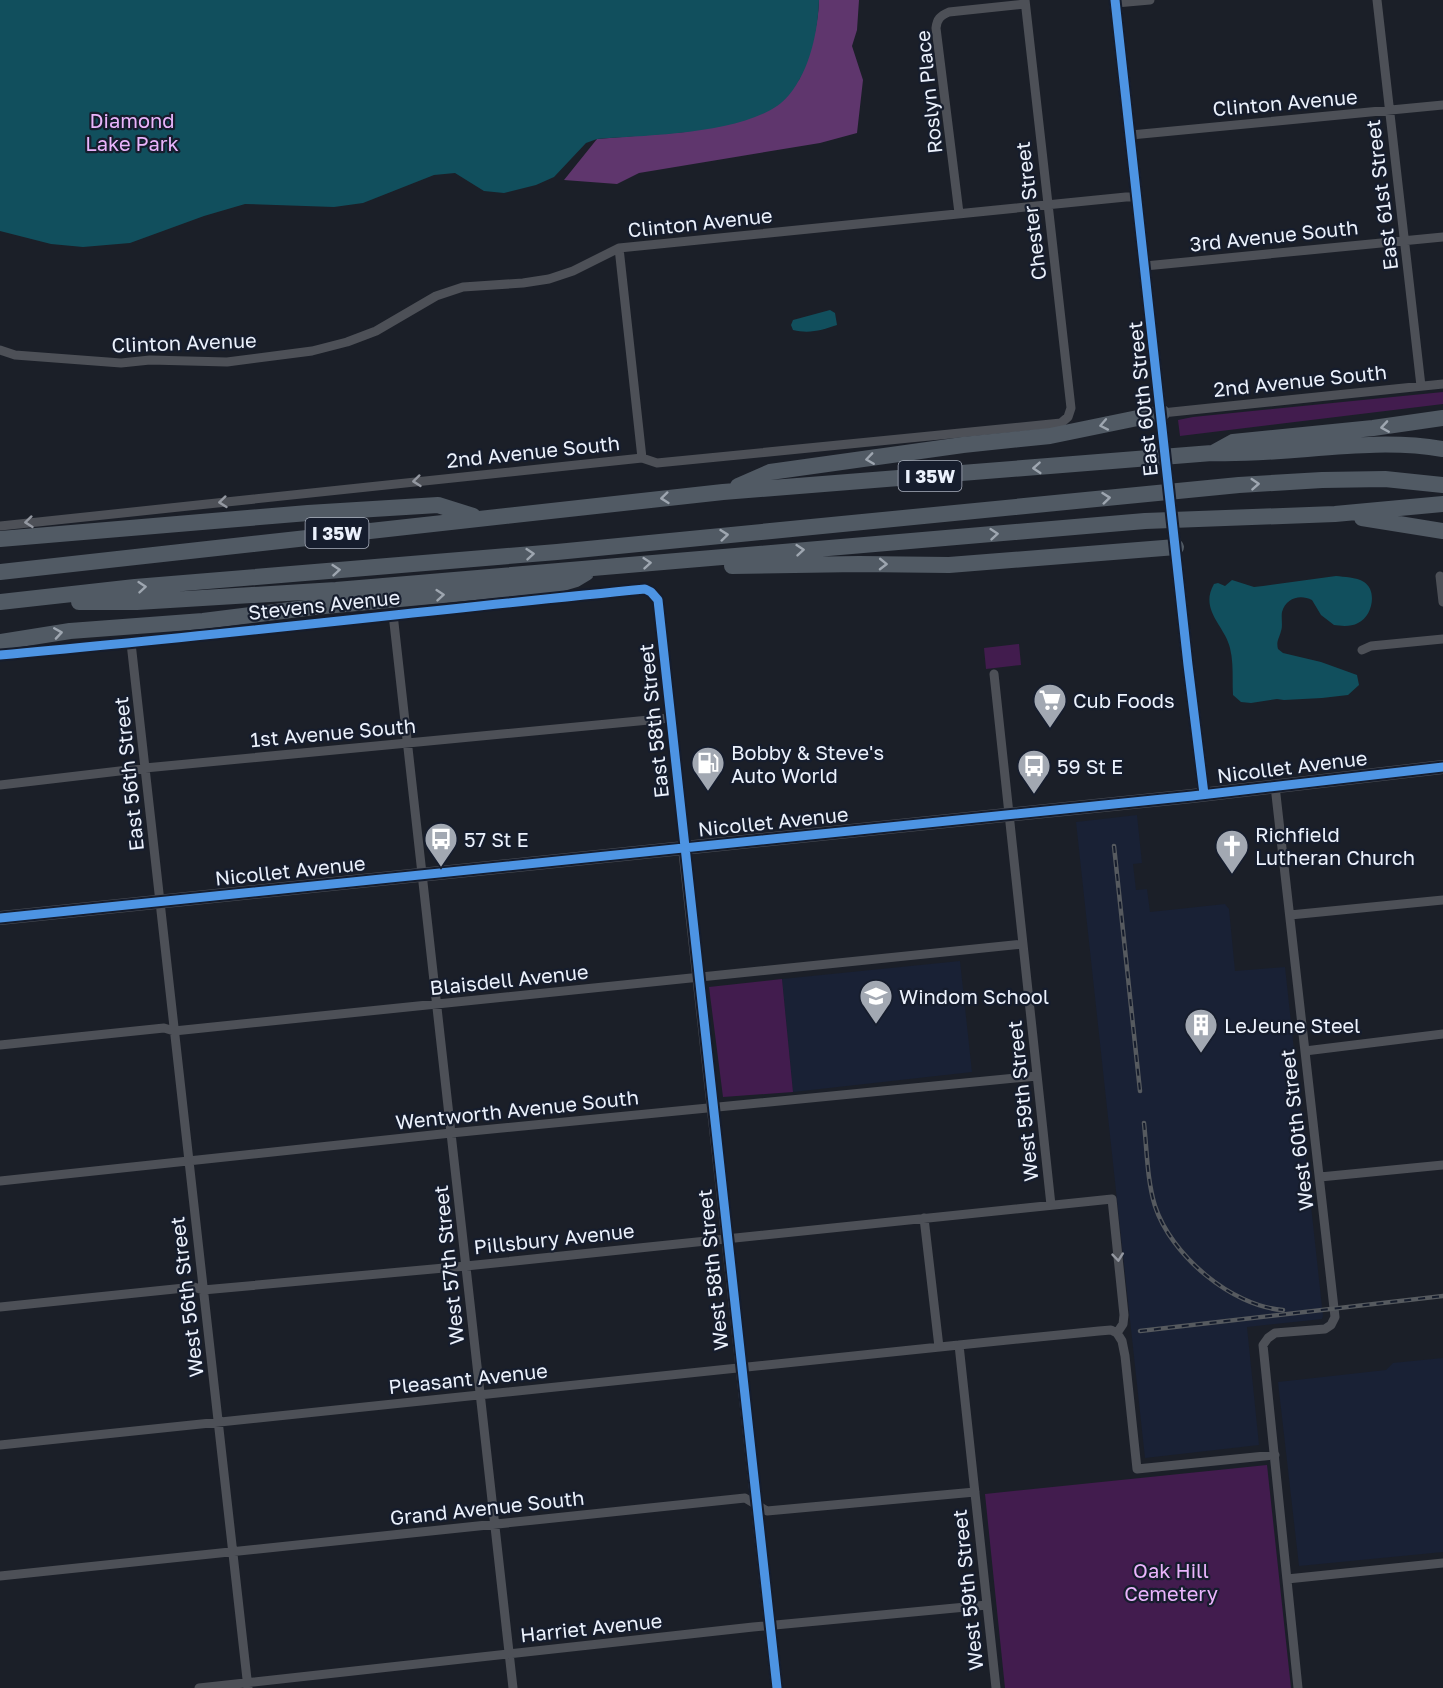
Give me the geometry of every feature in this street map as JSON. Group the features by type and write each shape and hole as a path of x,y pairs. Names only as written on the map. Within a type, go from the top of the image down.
{"highway":[{"path":"723,492 770,472 963,445 1050,436 1162,413"},
{"path":"1212,453 1233,442 1373,429 1443,418"},
{"name":"I 35W","path":"0,572 723,492 1137,461 1212,453 1243,454 1374,445 1443,450"},
{"name":"I 35W","path":"0,602 135,587 558,552 1197,489 1322,480 1385,479 1443,485"},
{"path":"0,602 149,602 360,588 1145,521 1335,514 1402,515 1443,504"},
{"path":"0,539 308,513 438,505 480,518"},
{"path":"1402,515 1443,531"},
{"path":"700,558 719,566 949,565 1176,547"},
{"path":"0,642 70,631 203,621 314,607 559,584 576,579 595,568"}],"main road":[{"name":"Nicollet Avenue","path":"0,918 1204,795 1443,767"}],"street":[{"path":"1116,2 1150,0"},
{"name":"East 61st Street","path":"1377,0 1421,386"},
{"name":"Chester Street","path":"1025,2 1071,408 1068,417"},
{"name":"Roslyn Place","path":"959,213 937,21 949,12 1025,2"},
{"name":"East 60th Street","path":"1116,2 1204,795"},
{"name":"Clinton Avenue","path":"1131,135 1443,105"},
{"name":"Clinton Avenue","path":"0,350 15,355 94,363 150,360 227,362 312,351 347,342 376,331 436,296 462,287 549,279 573,271 619,248 1138,197"},
{"name":"3rd Avenue South","path":"1145,266 1443,237"},
{"path":"619,248 642,458"},
{"name":"2nd Avenue South","path":"1162,413 1443,384"},
{"name":"2nd Avenue South","path":"0,526 642,458 657,463 1060,423 1068,417"},
{"path":"1440,576 1443,602"},
{"name":"Stevens Avenue","path":"0,655 645,589 651,592"},
{"name":"East 58th Street","path":"651,592 658,600 684,848"},
{"name":"West 57th Street","path":"393,614 513,1688"},
{"path":"1362,650 1371,646 1443,639"},
{"name":"East 56th Street","path":"131,643 159,902"},
{"name":"West 59th Street","path":"994,674 1051,1204"},
{"name":"1st Avenue South","path":"0,785 145,768 670,718"},
{"name":"West 60th Street","path":"1275,786 1335,1317 1331,1325 1325,1329 1275,1333 1263,1345 1275,1455"},
{"name":"West 58th Street","path":"684,848 777,1688"},
{"path":"1290,915 1443,900"},
{"name":"West 56th Street","path":"159,902 248,1685"},
{"name":"Blaisdell Avenue","path":"0,1045 164,1028 174,1031 1023,944"},
{"path":"1305,1051 1443,1034"},
{"name":"Wentworth Avenue South","path":"0,1181 451,1132 1037,1076"},
{"path":"1320,1178 1443,1165"},
{"name":"Pillsbury Avenue","path":"0,1307 194,1287 203,1290 466,1266 1112,1198 1124,1315 1123,1324 1117,1333"},
{"path":"924,1218 939,1347"},
{"path":"959,1345 1111,1330 1117,1333 1122,1341 1125,1356 1137,1468 1275,1455 1298,1688"},
{"name":"West 59th Street","path":"959,1345 996,1688"},
{"name":"Pleasant Avenue","path":"0,1445 959,1345"},
{"name":"Grand Avenue South","path":"0,1576 745,1498 767,1511 975,1492"},
{"path":"1287,1579 1443,1563"},
{"name":"Harriet Avenue","path":"198,1688 248,1685 510,1653 771,1625 987,1605"}],"shaded area":[{"name":"Diamond Lake Park","path":"0,0 819,0 812,50 796,85 789,95 774,108 752,118 727,125 670,134 597,139 586,143 554,177 536,185 504,193 484,191 455,173 434,175 363,203 334,207 245,204 204,216 130,243 83,247 51,244 0,231"},
{"path":"819,0 859,0 857,30 852,46 863,80 857,133 820,143 639,173 617,184 564,180 597,139 685,132 799,80 813,41"},
{"path":"830,310 835,313 837,325 821,330 793,330 791,325 793,320"},
{"path":"1336,576 1357,579 1368,586 1371,591 1372,604 1367,615 1355,624 1334,625 1321,615 1312,600 1303,597 1294,598 1287,603 1282,612 1278,649 1283,653 1321,662 1357,675 1359,685 1348,695 1241,702 1233,695 1230,648 1214,618 1209,602 1214,584 1225,586 1232,580 1254,587"},
{"path":"1137,815 1142,863 1133,864 1136,890 1147,889 1150,912 1225,904 1229,909 1235,971 1285,967 1323,1316 1322,1319 1247,1327 1259,1445 1145,1458 1076,822"},
{"name":"Windom School","path":"960,961 972,1072 793,1092 782,979"},
{"path":"1443,1358 1443,1552 1299,1566 1278,1382 1386,1370 1393,1363"}],"green space":[{"path":"1443,392 1443,404 1180,436 1178,420 1193,417"},
{"path":"1019,644 1021,665 986,669 984,648"},
{"path":"782,979 793,1092 723,1097 709,987"},
{"name":"Oak Hill Cemetery","path":"1267,1465 1291,1688 1005,1688 985,1494"}],"railway":[{"path":"1114,846 1140,1091"},
{"path":"1144,1123 1152,1196 1163,1224 1174,1242 1206,1275 1224,1288 1243,1299 1283,1310"},
{"path":"1140,1331 1443,1296"}],"cycle path":[{"path":"1115,0 1204,794"},
{"path":"0,655 645,589 658,600 777,1688"},
{"path":"0,918 1192,796 1443,767"}],"place":[{"name":"Cub Foods","path":"1050,729"},
{"name":"Bobby & Steve's Auto World","path":"708,792"},
{"name":"59 St E","path":"1034,795"},
{"name":"57 St E","path":"441,868"},
{"name":"Richfield Lutheran Church","path":"1232,875"},
{"name":"Windom School","path":"876,1025"},
{"name":"LeJeune Steel","path":"1201,1054"}]}
